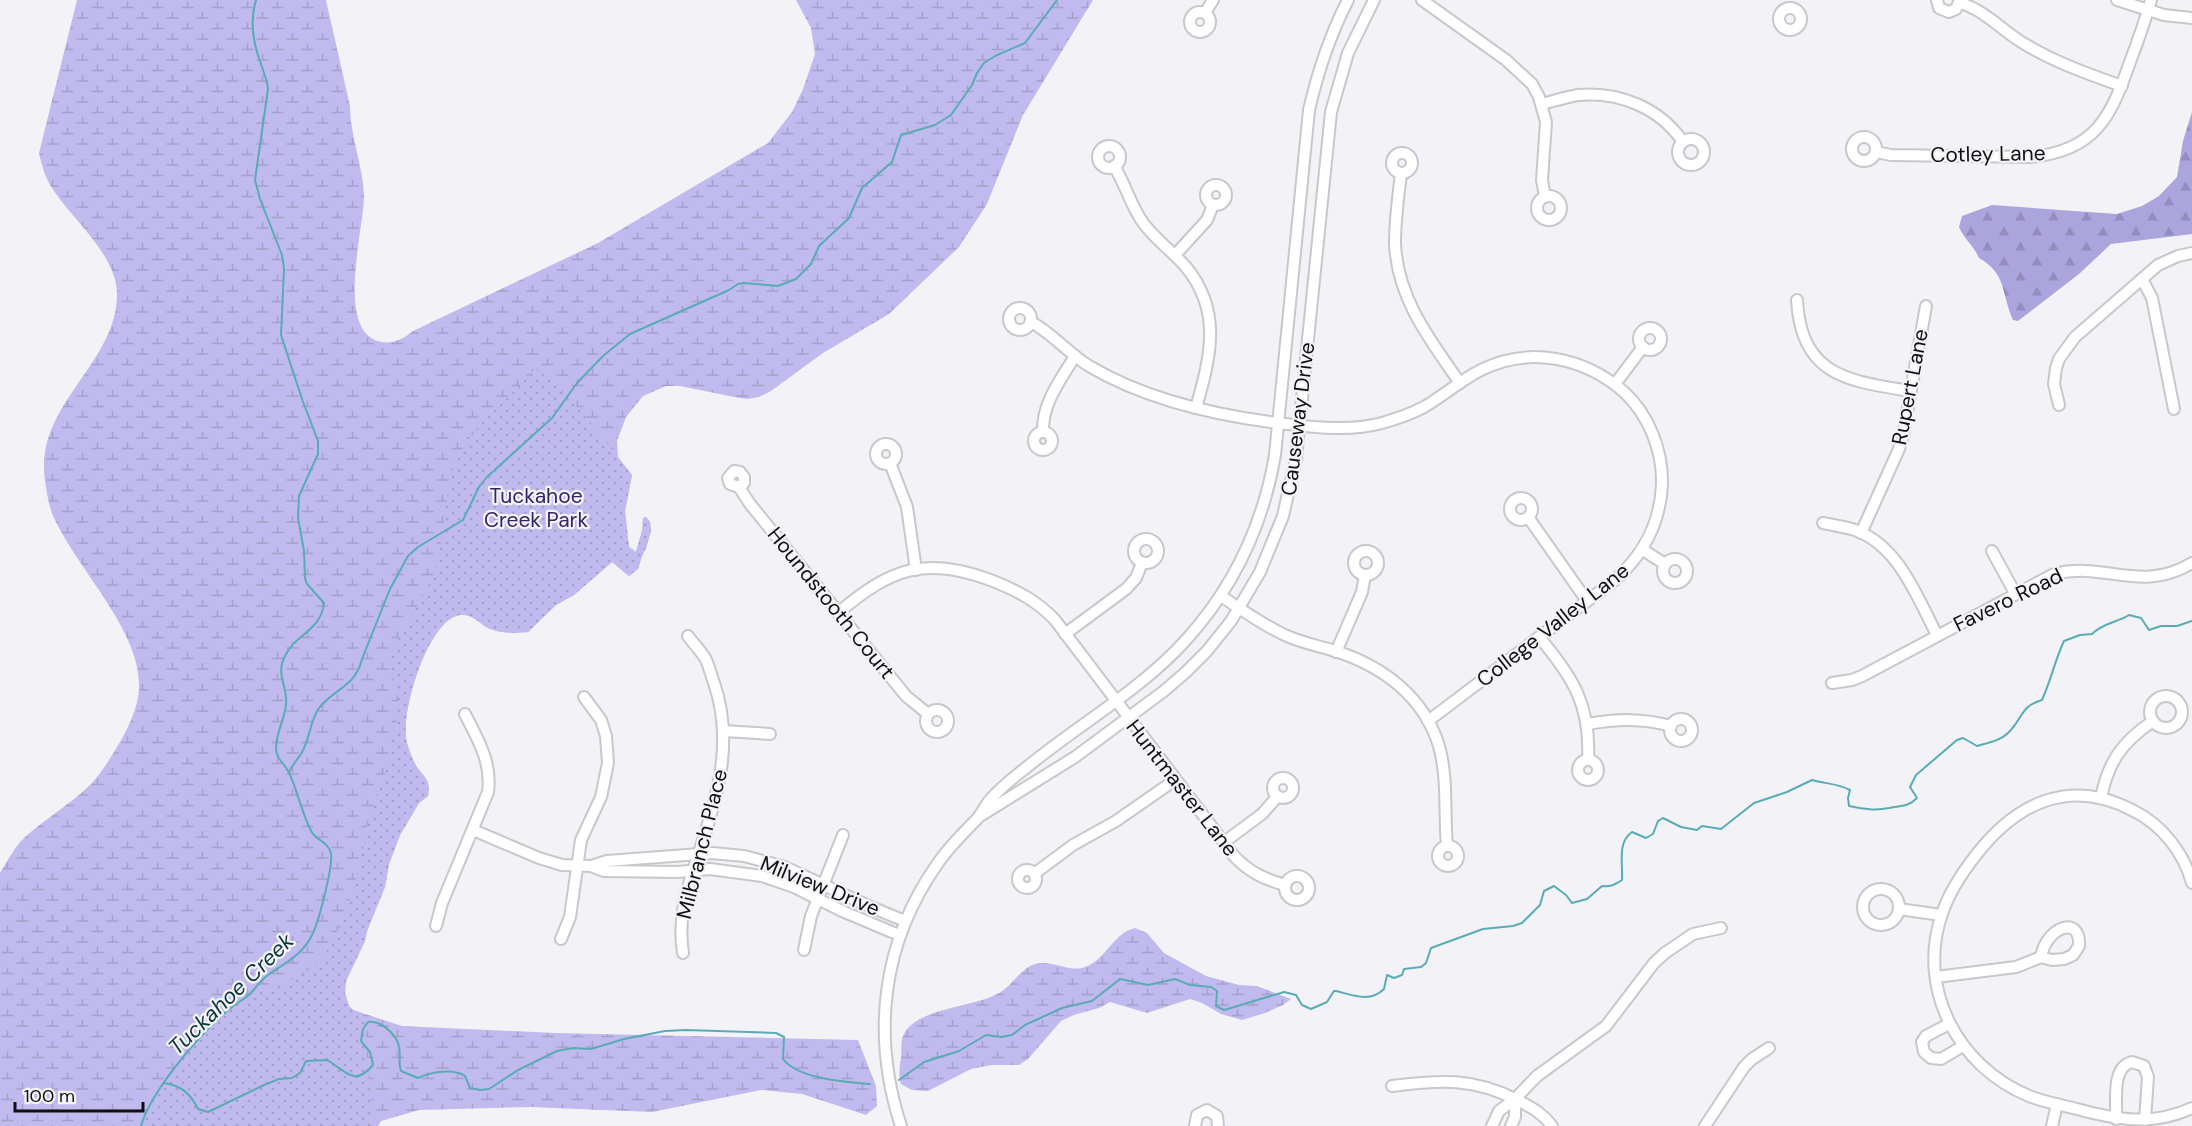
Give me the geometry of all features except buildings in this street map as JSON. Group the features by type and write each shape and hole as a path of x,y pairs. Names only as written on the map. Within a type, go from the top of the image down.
{"street":[{"path":"1205,13 1213,0"},
{"name":"Causeway Drive","path":"901,1126 887,1073 884,1030 887,988 899,935 926,880 979,816 989,800 1013,778 1172,655 1210,613 1221,596 1243,557 1261,512 1271,477 1278,423 1309,110 1317,76 1348,0"},
{"name":"Causeway Drive","path":"979,816 1075,757 1186,672 1217,639 1239,608 1264,563 1283,516 1296,458 1331,112 1348,53 1374,0"},
{"path":"1422,0 1523,74 1532,84 1542,104 1546,122 1542,180 1545,197"},
{"path":"1937,0 1940,8 1946,12 1956,9 1960,2 1978,11 2001,29 2042,54 2122,86"},
{"path":"2117,0 2150,5 2164,15 2192,18"},
{"name":"Cotley Lane","path":"1876,153 2020,157 2051,155 2075,145 2098,128 2114,107 2150,5"},
{"path":"1542,104 1576,95 1605,95 1619,98 1649,110 1673,129 1683,142"},
{"path":"1114,166 1143,223 1175,255 1198,285 1208,314 1211,330 1209,360 1196,408"},
{"path":"1401,174 1395,236 1400,276 1405,294 1417,319 1460,383"},
{"path":"1175,255 1207,220 1214,205"},
{"path":"2059,405 2054,384 2056,368 2059,359 2075,337 2166,260 2192,253"},
{"path":"2142,279 2152,298 2174,409"},
{"path":"1797,300 1799,326 1814,354 1824,365 1860,383 1910,391"},
{"name":"Rupert Lane","path":"1861,533 1899,449 1926,306"},
{"name":"College Valley Lane","path":"1031,322 1075,357 1105,375 1196,408 1278,423 1343,428 1378,424 1424,407 1460,383 1497,363 1513,359 1542,357 1572,362 1598,373 1628,396 1645,419 1660,456 1661,498 1655,524 1643,550 1627,569 1587,601 1428,721"},
{"path":"1615,384 1643,347"},
{"path":"1043,432 1044,412 1048,401 1075,357"},
{"path":"890,464 907,507 916,570"},
{"name":"Houndstooth Court","path":"739,487 750,504 906,696 928,714"},
{"path":"1528,517 1587,601"},
{"path":"1823,523 1861,533 1882,546 1901,568 1937,635"},
{"path":"1643,550 1665,564"},
{"path":"1992,551 2014,593"},
{"path":"1065,634 1126,589 1136,578 1142,563"},
{"name":"Favero Road","path":"1832,683 1862,676 2047,576 2086,569 2124,577 2155,577 2192,563"},
{"name":"Huntmaster Lane","path":"838,613 876,583 903,572 916,570 949,568 966,571 1016,590 1044,609 1065,634 1239,861 1251,872 1265,880 1285,885"},
{"path":"1336,652 1362,592 1365,575"},
{"path":"1221,596 1287,636 1370,665 1394,680 1417,704 1428,721 1439,746 1443,766 1448,846"},
{"name":"Milbranch Place","path":"682,953 680,921 693,870 716,799 722,772 724,731 717,693 708,664 687,636"},
{"path":"1539,637 1571,679 1584,707 1588,724 1588,760"},
{"path":"561,939 570,917 581,840 601,797 608,763 606,736 601,720 584,697"},
{"path":"436,926 442,903 488,792 489,773 485,756 465,714"},
{"path":"1588,724 1623,719 1671,726"},
{"path":"2101,798 2105,779 2117,755 2134,734 2153,721"},
{"path":"724,731 770,734"},
{"path":"1034,874 1073,845 1116,821 1175,780"},
{"path":"1223,843 1262,814 1278,796"},
{"path":"2192,883 2188,862 2168,837 2155,824 2124,805 2101,798 2079,796 2049,800 2034,805 2011,818 1989,838 1950,895 1941,915 1936,943 1936,977 1940,999 1949,1024 1963,1046 1987,1071 2008,1086 2034,1098 2115,1119 2164,1118 2192,1108"},
{"name":"Milview Drive","path":"473,830 539,858 562,865 591,867 604,871 731,870 762,876 794,887 899,935"},
{"path":"804,950 811,916 843,835"},
{"name":"Milview Drive","path":"591,867 607,861 712,853 765,861 785,867 905,921"},
{"path":"1899,909 1941,915"},
{"path":"1492,1126 1499,1112 1537,1077 1606,1026 1665,952 1694,934 1721,928"},
{"path":"1936,977 2016,966 2041,957"},
{"path":"1949,1024 1926,1036 1922,1042 1924,1052 1931,1058 1941,1059 1963,1046"},
{"path":"1705,1126 1744,1067 1769,1048"},
{"path":"2115,1119 2119,1071 2124,1065 2132,1062 2144,1066 2148,1073 2145,1120"},
{"path":"1392,1086 1460,1082 1492,1088 1538,1111 1552,1126"},
{"path":"1511,1126 1515,1117 1515,1099"},
{"path":"2052,1126 2057,1104"},
{"path":"1195,1126 1197,1115 1207,1110 1217,1116 1218,1126"}],"green space":[{"path":"77,0 326,0 350,106 363,184 363,211 355,274 357,315 364,330 375,340 390,342 598,243 768,143 792,112 815,54 811,28 796,0 1093,0 1023,115 987,204 959,247 889,314 823,353 771,391 759,397 747,399 680,386 666,386 643,396 626,417 617,441 618,457 632,475 625,511 629,547 636,552 643,518 646,517 650,522 651,531 638,569 629,576 612,562 574,595 556,605 528,632 498,631 488,628 471,617 460,615 448,620 437,633 418,670 407,712 406,730 407,743 413,759 427,781 428,796 419,803 400,835 389,864 385,887 365,941 346,981 345,993 349,1006 353,1010 402,1026 555,1033 858,1040 876,1086 877,1106 866,1115 802,1094 761,1090 652,1112 530,1107 419,1110 381,1121 378,1126 0,1126 0,873 23,839 94,781 119,745 135,710 139,692 136,663 129,642 106,600 55,520 45,481 45,454 52,429 63,407 104,342 113,319 117,294 110,266 93,240 51,187 39,153"},
{"path":"2192,112 2192,234 2111,244 2079,274 2018,321 2013,320 1999,278 1988,264 1979,258 1959,227 1962,216 1992,205 2117,214 2142,206 2159,196 2177,177 2183,141"},
{"name":"Tuckahoe Creek Park","path":"535,368 575,405 632,475 625,511 629,547 636,552 643,518 646,517 650,522 651,531 638,569 629,576 612,562 574,595 556,605 528,632 498,631 488,628 471,617 460,615 448,620 427,650 412,691 406,730 407,743 413,759 427,781 428,796 419,803 400,835 389,864 385,887 365,941 346,981 345,993 349,1006 362,1013 365,1020 374,1126 141,1126 146,1113 168,1078 197,1041 225,1011 252,994 305,973 326,953 335,936 356,878 368,823 388,763 389,739 396,724 398,700 392,672 392,657 434,572 448,491 457,460 472,435"},
{"path":"1135,928 1147,933 1164,953 1206,976 1239,985 1257,986 1291,999 1265,1013 1242,1020 1221,1014 1190,999 1147,1013 1110,1002 1061,1021 1028,1059 1019,1065 992,1065 971,1069 928,1091 912,1090 901,1084 902,1042 904,1034 911,1025 933,1013 989,998 999,993 1035,964 1048,963 1079,968 1092,964 1121,935"}],"waterway":[{"name":"Tuckahoe Creek","path":"141,1126 146,1112 165,1081 203,1034 227,1011 248,996 265,977 305,947 316,926 331,861 328,847 310,829 293,781 278,756 276,748 286,704 281,675 282,663 289,649 318,620 324,603 307,584 305,578 304,551 298,518 299,496 318,454 318,441 281,335 284,269 282,255 255,180 268,89 254,39 253,15 256,0"},
{"path":"289,772 305,747 319,708 350,681 359,668 390,589 408,556 418,547 463,520 479,487 487,477 552,418 577,383 603,356 630,334 738,284 778,286 796,279 811,264 819,246 849,218 862,188 892,162 901,135 935,125 951,115 984,63 1025,43 1057,0"},
{"path":"899,1080 924,1062 959,1051 986,1035 1002,1037 1012,1035 1025,1025 1062,1008 1092,1001 1120,979 1148,985 1175,979 1190,985 1211,987 1217,991 1216,1006 1224,1010 1284,992 1296,995 1302,1005 1311,1009 1327,1002 1334,991 1361,997 1373,996 1384,989 1387,975 1394,978 1402,975 1404,969 1421,967 1426,963 1431,948 1483,929 1522,923 1540,905 1544,891 1554,886 1572,903 1587,899 1602,886 1610,886 1619,882 1622,880 1622,854 1627,836 1632,832 1646,838 1653,834 1658,821 1663,818 1681,827 1697,830 1702,826 1721,829 1754,803 1787,792 1812,780 1850,790 1849,806 1865,809 1904,806 1917,798 1910,787 1916,775 1957,740 1963,738 1977,746 1997,740 2013,728 2026,709 2042,700 2064,641 2080,635 2092,634 2129,615 2141,618 2149,630 2161,626 2177,626 2192,621"},
{"path":"164,1083 181,1088 198,1109 208,1112 264,1085 279,1079 292,1078 300,1073 306,1061 327,1060 350,1075 360,1075 373,1065 370,1052 361,1041 363,1029 368,1022 373,1022 383,1026 398,1042 401,1071 418,1078 429,1074 454,1072 465,1076 470,1088 480,1090 489,1089 518,1070 557,1051 573,1048 591,1049 624,1039 665,1031 686,1030 776,1033 784,1037 783,1059 790,1066 823,1078 870,1084"}]}
